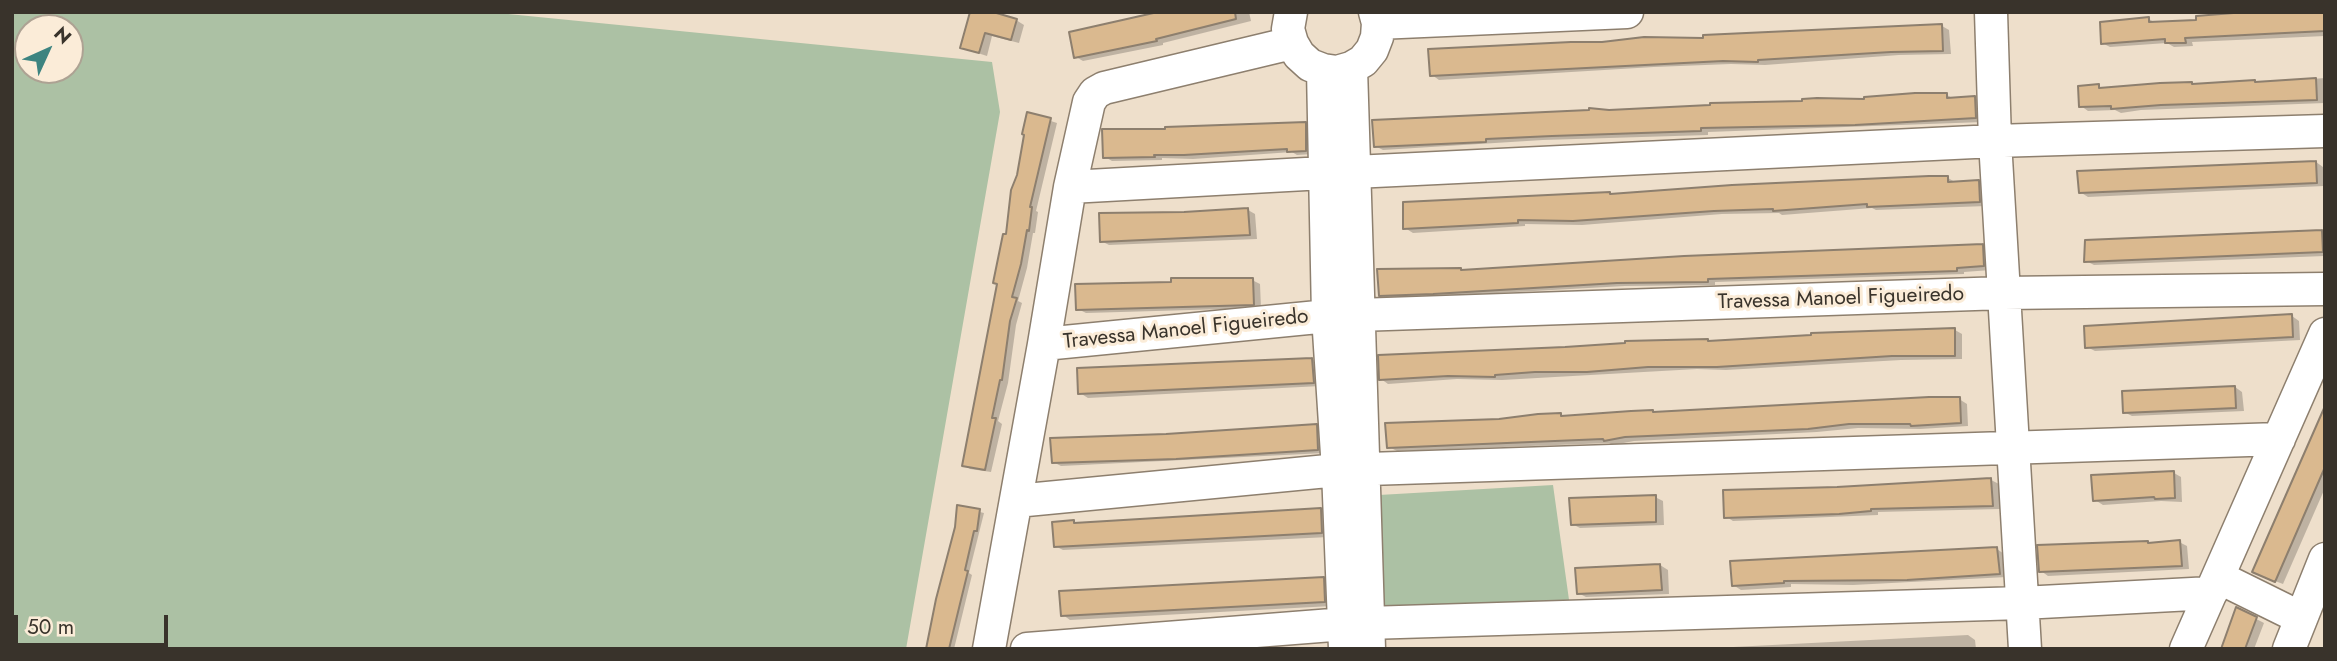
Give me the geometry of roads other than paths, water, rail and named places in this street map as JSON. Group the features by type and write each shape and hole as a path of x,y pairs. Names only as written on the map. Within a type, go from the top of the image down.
{"street":[{"path":"989,649 1070,187 1089,102 1095,93 1291,28 1299,55 1310,65 1337,69 1363,61 1372,50 1377,37 1377,18 1627,12"},
{"path":"1991,12 1995,141 2025,649"},
{"path":"1337,69 1343,316 1356,636"},
{"path":"1070,187 1995,141 2325,131"},
{"name":"Travessa Manoel Figueiredo","path":"1044,344 1343,316 2004,293 2325,289"},
{"path":"2186,649 2325,334"},
{"path":"1016,501 1350,470 2278,439"},
{"path":"1027,649 1356,636 2022,603 2215,585 2294,641 2325,559"}]}
